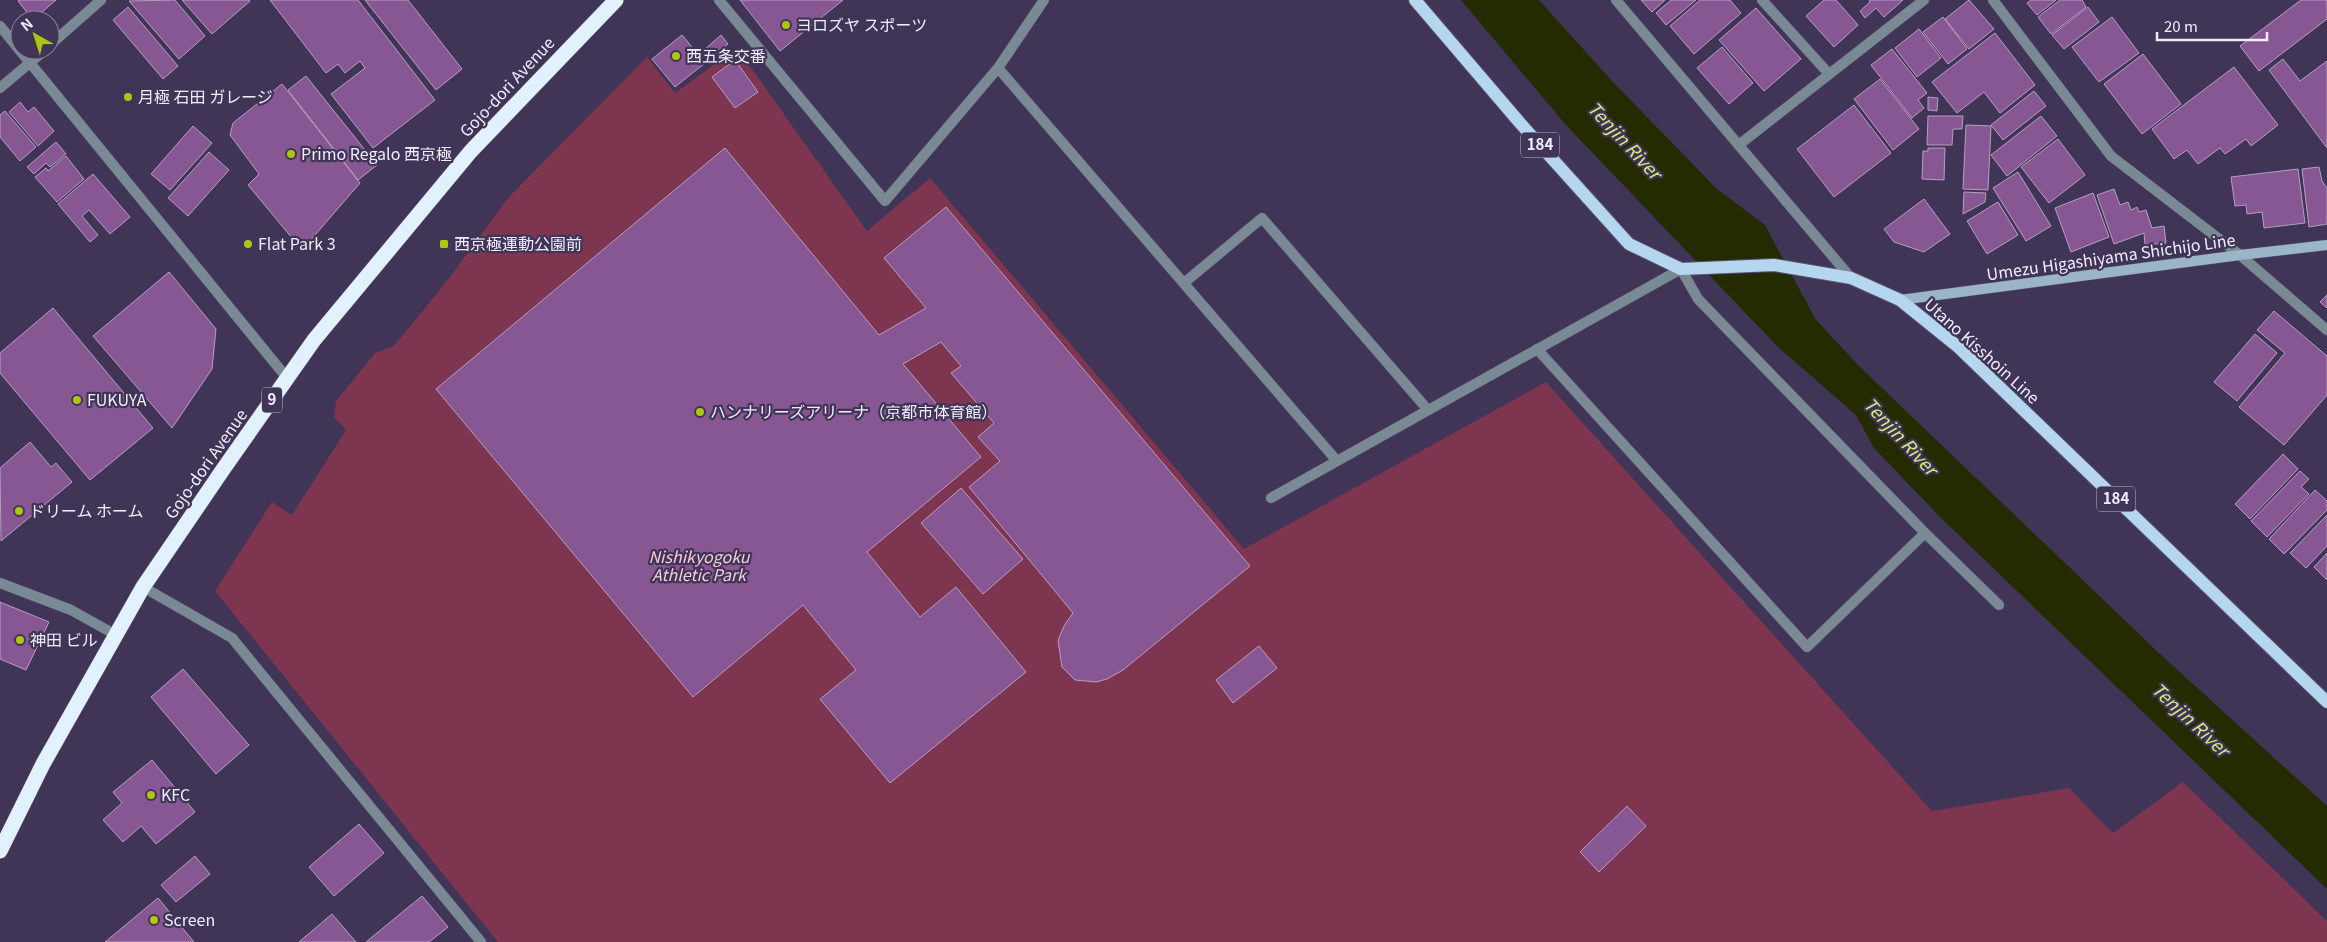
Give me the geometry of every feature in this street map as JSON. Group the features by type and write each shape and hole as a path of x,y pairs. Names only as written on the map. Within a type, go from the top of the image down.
{"highway":[{"name":"Gojo-dori Avenue","path":"0,851 43,764 143,588 314,340 471,151 616,0"}],"main road":[{"name":"Utano Kisshoin Line","path":"1415,0 1520,123 1629,244 1681,269 1774,265 1851,278 1900,300 1957,346 2327,702"},
{"name":"Umezu Higashiyama Shichijo Line","path":"1900,300 2327,245"}],"street":[{"path":"60,36 101,0"},
{"path":"719,0 885,201 998,68 1044,0"},
{"path":"1616,0 1740,144 1851,278"},
{"path":"1762,0 1829,74"},
{"path":"1740,144 1924,0"},
{"path":"1993,0 2111,156 2240,255 2327,330"},
{"path":"0,26 287,378"},
{"path":"0,88 32,60"},
{"path":"998,68 1337,461"},
{"path":"1184,283 1262,218 1428,410"},
{"path":"1271,498 1681,269 1698,299 1925,533 1999,605"},
{"path":"1537,349 1807,647 1925,533"},
{"path":"0,583 71,610 116,635"},
{"path":"143,588 232,638 482,942"}],"green space":[{"name":"Nishikyogoku Athletic Park","path":"737,48 867,231 930,178 1244,549 1546,382 1932,811 2069,788 2113,833 2183,782 2327,921 2327,942 498,942 215,591 272,502 292,515 346,430 334,417 336,401 375,353 394,346 450,277 507,199 647,57 675,93"}],"water":[{"name":"Tenjin River","path":"1461,0 1539,0 1612,81 1717,189 1765,225 1816,320 1861,368 2159,653 2327,806 2327,889 1940,517 1874,448 1856,415 1778,347 1566,125"}],"building":[{"path":"19,0 56,0 44,10 25,10"},
{"path":"175,0 205,36 179,59 129,1"},
{"path":"182,0 249,0 250,1 212,34"},
{"path":"270,0 358,0 435,100 373,148 331,94 365,68 360,61 345,73 338,64 326,73"},
{"path":"365,0 408,0 462,69 436,90"},
{"name":"ヨロズヤ スポーツ","path":"740,0 843,0 780,51"},
{"path":"1641,0 1665,0 1652,12"},
{"path":"1671,0 1696,0 1666,25 1656,13"},
{"path":"1700,0 1730,0 1741,13 1694,54 1670,26"},
{"path":"1824,0 1836,0 1858,25 1834,47 1806,16"},
{"path":"1869,0 1903,0 1884,17 1876,8 1865,18 1860,11 1870,2"},
{"path":"1969,0 1994,29 1969,49 1945,19"},
{"path":"2031,0 2056,0 2037,15 2027,3"},
{"path":"2060,0 2082,0 2086,7 2051,34 2038,17"},
{"path":"2301,0 2327,0 2327,19 2259,71 2240,46"},
{"path":"128,7 178,66 163,79 113,20"},
{"path":"2088,7 2099,22 2064,49 2052,35"},
{"path":"1756,8 1801,59 1764,91 1719,40"},
{"path":"1943,17 1967,49 1948,64 1923,32"},
{"path":"2112,17 2139,53 2099,82 2072,47"},
{"path":"1919,29 1941,58 1917,77 1895,48"},
{"path":"1995,33 2035,85 2000,113 1984,92 1957,113 1932,82"},
{"path":"682,35 705,63 675,87 652,59"},
{"path":"721,35 728,44 711,58 704,50"},
{"path":"1722,47 1753,83 1729,104 1697,68"},
{"path":"1892,49 1927,93 1918,100 1924,108 1912,118 1871,65"},
{"path":"2143,54 2181,104 2142,134 2104,84"},
{"path":"2283,59 2300,81 2327,61 2327,148 2269,70"},
{"path":"735,60 758,92 735,108 712,77"},
{"path":"2234,67 2278,125 2251,146 2246,139 2225,154 2220,148 2198,164 2187,150 2174,159 2152,129"},
{"path":"306,76 377,165 358,180 288,90"},
{"path":"1880,79 1919,129 1893,150 1854,99"},
{"name":"Primo Regalo 西京極","path":"282,84 360,183 302,250 248,185 259,174 230,135 233,123"},
{"path":"2034,91 2046,106 2003,140 1991,125"},
{"path":"1928,97 1938,98 1937,111 1928,110"},
{"path":"20,102 28,112 34,107 54,131 38,146 9,112"},
{"path":"1854,105 1891,153 1834,197 1797,149"},
{"path":"5,111 36,147 20,161 0,137 0,115"},
{"path":"1928,116 1963,116 1962,129 1953,129 1952,145 1927,145"},
{"path":"2041,116 2057,136 2007,176 1991,155"},
{"path":"1966,125 1991,126 1988,190 1963,189"},
{"path":"193,126 212,143 170,190 151,174"},
{"path":"2058,139 2085,175 2049,203 2021,167"},
{"path":"56,142 66,154 50,167 46,163 34,174 27,167"},
{"path":"725,148 879,335 926,308 884,258 946,207 1250,566 1123,670 1107,679 1096,682 1075,680 1062,667 1058,640 1064,626 1073,613 969,487 1000,461 978,437 994,423 951,373 961,366 941,342 903,364 981,457 867,552 920,617 956,587 1026,672 890,783 820,699 856,670 803,605 693,697 436,389"},
{"path":"1928,148 1945,148 1944,180 1922,179 1923,151 1928,151"},
{"path":"209,152 229,170 188,216 168,198"},
{"path":"66,156 84,179 57,202 35,177 46,168 48,171"},
{"path":"2319,167 2322,181 2327,188 2327,224 2309,227 2302,169"},
{"path":"2298,169 2305,223 2264,228 2262,212 2247,214 2246,205 2235,206 2231,177"},
{"path":"2018,172 2051,226 2026,241 1993,188"},
{"path":"93,174 130,217 110,234 89,210 82,216 98,235 90,242 58,204"},
{"path":"2114,189 2120,205 2128,202 2131,210 2137,207 2139,212 2146,210 2152,228 2164,226 2166,243 2145,245 2144,233 2114,244 2097,195"},
{"path":"1964,192 1986,193 1985,202 1963,214"},
{"path":"2093,193 2109,237 2071,252 2055,208"},
{"path":"1924,199 1950,234 1924,252 1894,242 1884,229"},
{"path":"1998,202 2018,235 1987,254 1967,221"},
{"path":"169,272 216,329 212,369 172,428 93,336"},
{"path":"2327,295 2327,308 2320,302"},
{"name":"FUKUYA","path":"53,308 153,428 90,480 0,373 0,353"},
{"path":"2274,311 2327,356 2327,395 2284,445 2239,407 2285,353 2257,330"},
{"path":"2255,334 2277,353 2237,401 2214,382"},
{"name":"ドリーム ホーム","path":"30,442 51,467 56,463 72,482 1,541 0,468"},
{"path":"2283,454 2298,469 2250,519 2235,504"},
{"path":"2300,471 2309,479 2301,487 2309,494 2267,537 2251,521"},
{"path":"961,488 1023,559 983,594 921,523"},
{"path":"2315,490 2327,501 2327,510 2284,554 2269,539"},
{"path":"2327,515 2327,546 2306,568 2290,553"},
{"path":"2327,553 2327,580 2314,567"},
{"name":"神田 ビル","path":"0,602 49,622 26,670 0,659"},
{"path":"1259,646 1277,668 1233,703 1216,680"},
{"path":"183,669 249,745 216,774 151,697"},
{"path":"152,760 195,812 156,844 141,826 123,842 103,820 122,803 113,792"},
{"path":"1627,806 1646,826 1599,872 1580,852"},
{"path":"359,824 384,853 334,896 309,867"},
{"path":"195,856 210,874 176,902 161,885"},
{"path":"422,896 448,927 429,942 366,942"},
{"name":"Screen","path":"158,898 194,942 105,942"},
{"path":"332,914 356,942 299,942"}],"place":[{"name":"ヨロズヤ スポーツ","path":"786,25"},
{"name":"西五条交番","path":"676,56"},
{"name":"月極 石田 ガレージ","path":"128,97"},
{"name":"Primo Regalo 西京極","path":"291,154"},
{"name":"Flat Park 3","path":"248,244"},
{"name":"西京極運動公園前","path":"444,244"},
{"name":"FUKUYA","path":"77,400"},
{"name":"ハンナリーズアリーナ（京都市体育館）","path":"700,412"},
{"name":"ドリーム ホーム","path":"19,511"},
{"name":"神田 ビル","path":"20,640"},
{"name":"KFC","path":"151,795"},
{"name":"Screen","path":"154,920"}]}
